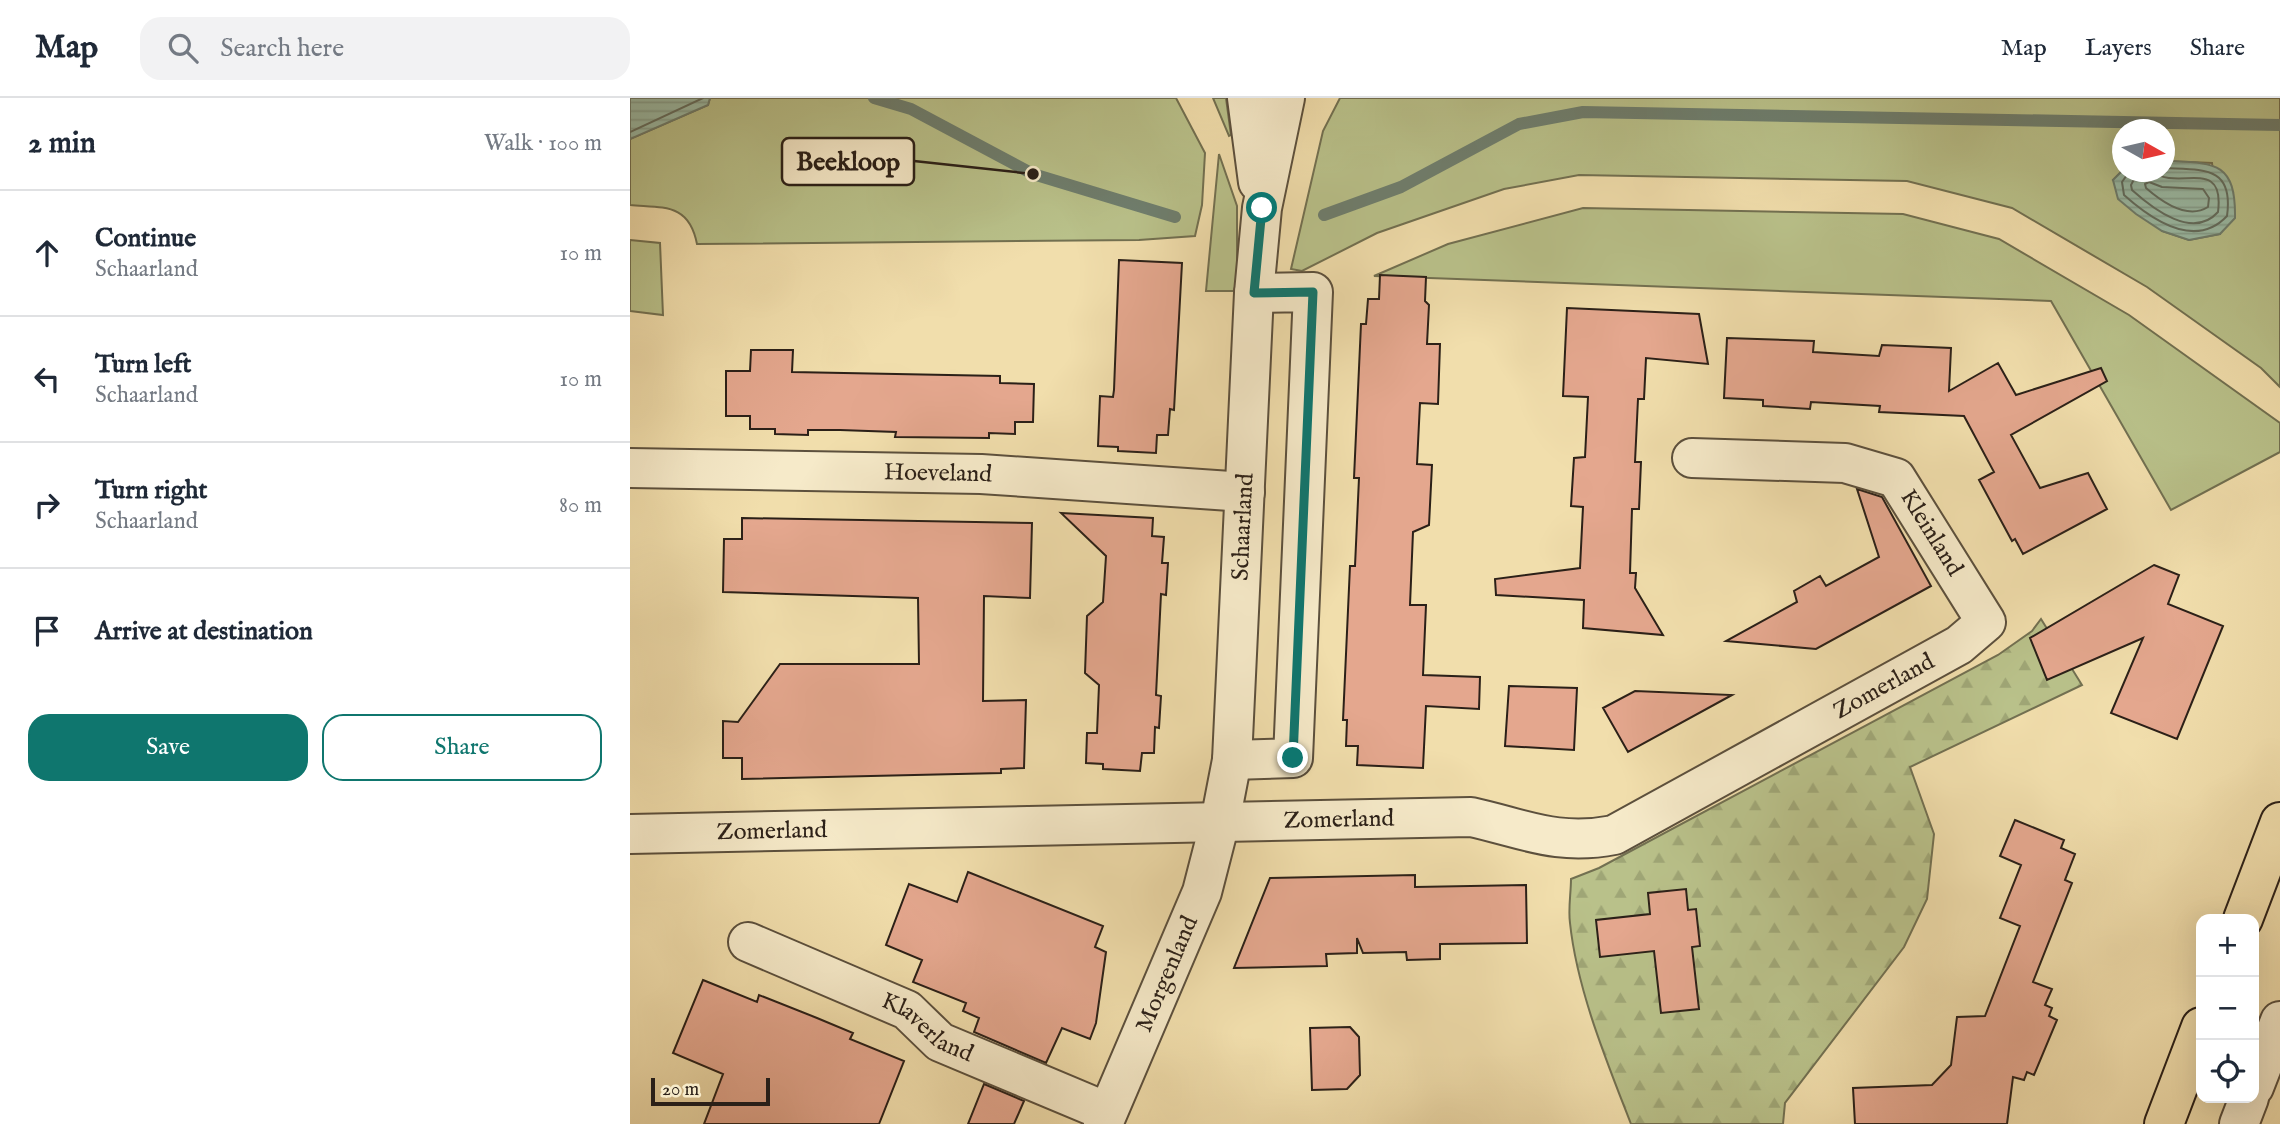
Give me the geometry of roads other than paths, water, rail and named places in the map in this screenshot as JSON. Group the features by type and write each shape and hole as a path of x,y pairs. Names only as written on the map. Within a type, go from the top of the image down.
{"main road":[{"path":"2245,914 2280,822"},
{"path":"2164,1124 2196,1040"}],"street":[{"name":"Schaarland","path":"1247,98 1262,208"},
{"name":"Schaarland","path":"1220,822 1232,760 1254,293 1262,208 1285,98"},
{"path":"1232,760 1293,758 1294,745 1313,292 1254,293"},
{"name":"Kleinland","path":"1692,458 1845,463 1896,478 1986,622"},
{"name":"Hoeveland","path":"630,468 981,474 1245,492"},
{"name":"Zomerland","path":"630,834 1471,817 1559,840 1590,840 1614,835 1959,645 1986,622"},
{"name":"Morgenland","path":"1105,1118 1202,892 1220,822"},
{"name":"Klaverland","path":"748,942 907,1010 940,1042 1105,1118"},
{"path":"2259,1074 2280,1021"},
{"path":"2239,1124 2247,1103"}],"water":[{"path":"630,98 710,98 708,105 630,139"},
{"path":"2175,162 2209,165 2226,175 2231,185 2235,218 2220,234 2189,240 2162,231 2118,199 2114,182 2175,182"}],"waterway":[{"path":"874,98 911,109 1033,174 1175,217"},
{"path":"1324,215 1401,187 1519,124 1583,112 2280,125"}],"place":[{"name":"Beekloop","path":"1033,174"}]}
